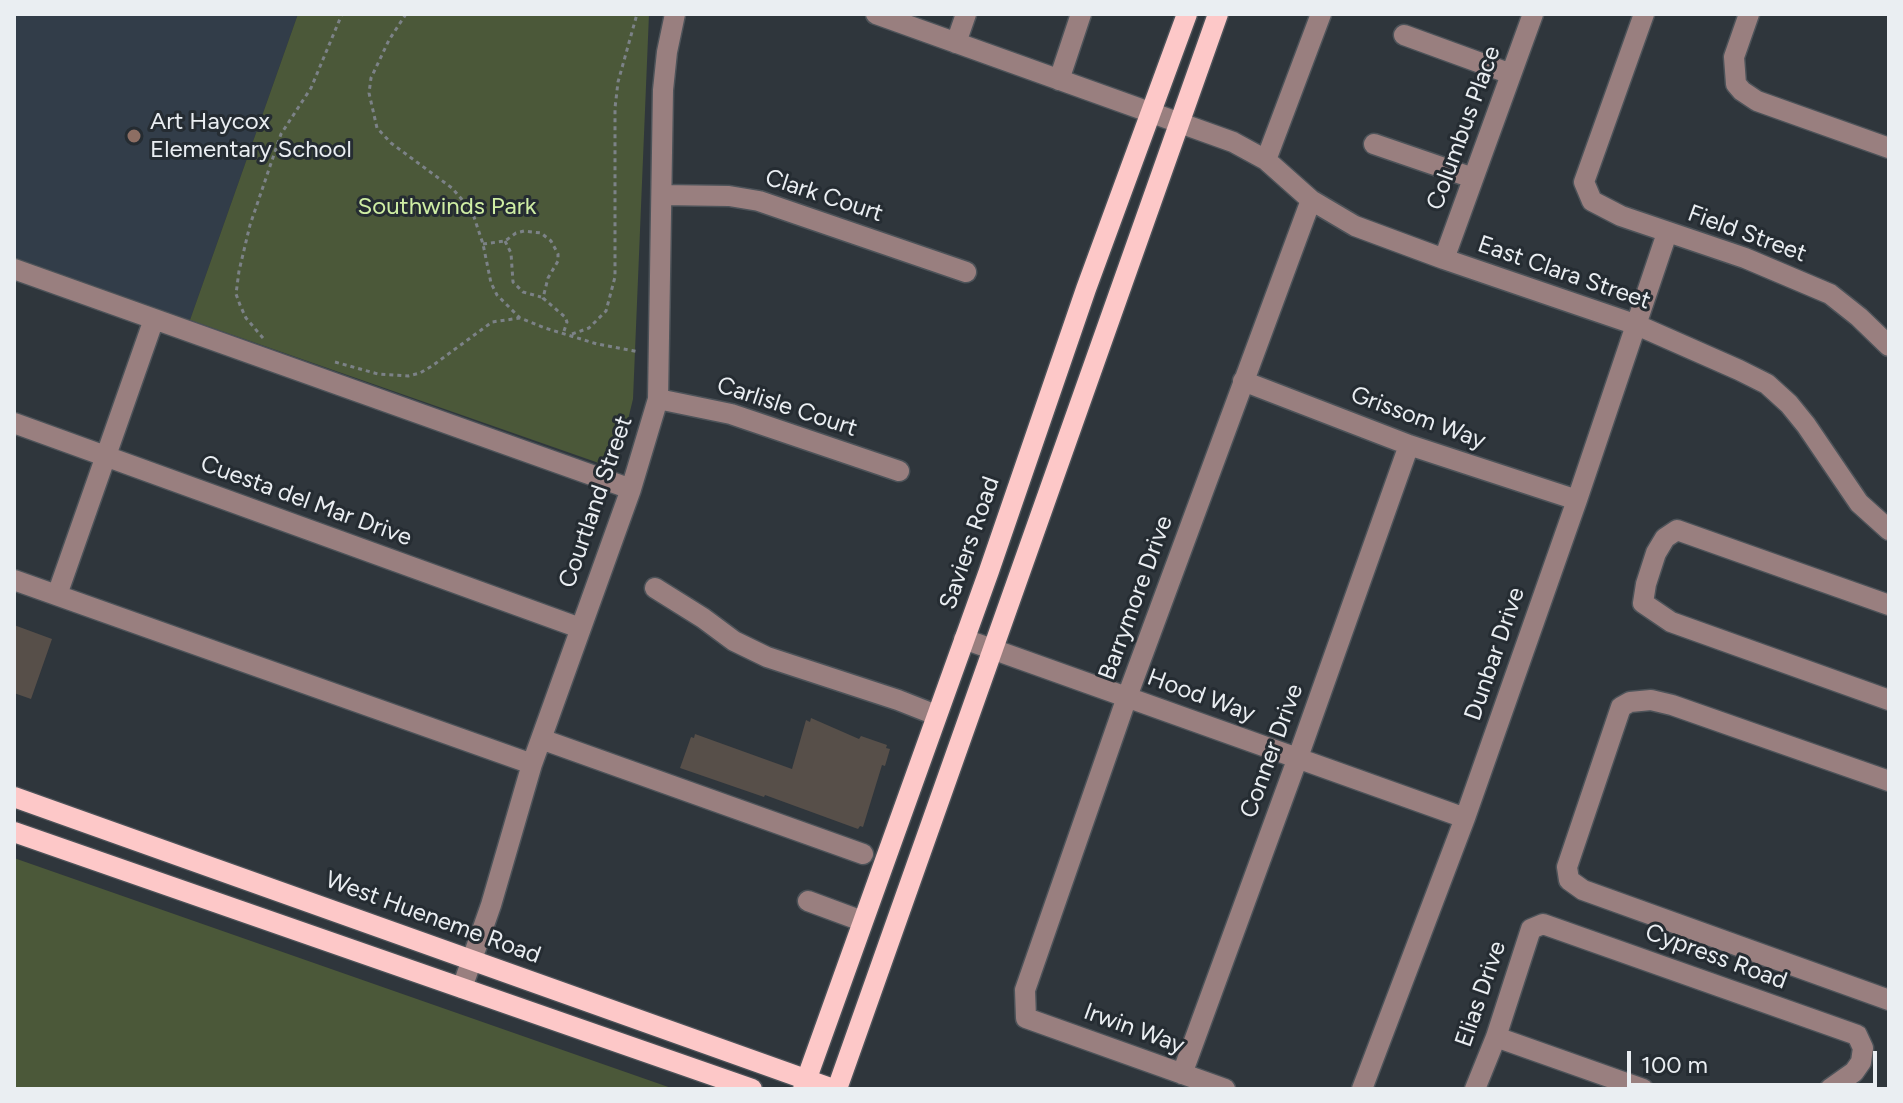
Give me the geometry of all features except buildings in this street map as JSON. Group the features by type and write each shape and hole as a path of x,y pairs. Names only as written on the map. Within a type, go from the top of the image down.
{"main road":[{"name":"Saviers Road","path":"804,1085 1086,289 1187,14"},
{"path":"835,1089 1112,319 1218,14"},
{"name":"West Hueneme Road","path":"14,797 472,959 804,1085 835,1089"},
{"path":"14,832 752,1089"}],"street":[{"name":"Courtland Street","path":"462,988 532,764 631,489 658,399 663,90 675,14"},
{"name":"East Clara Street","path":"876,14 1233,142 1266,160 1311,200 1355,226 1637,325 1767,384 1806,425 1859,503 1889,530"},
{"path":"956,43 966,14"},
{"path":"1059,80 1081,14"},
{"path":"1266,160 1321,14"},
{"name":"Columbus Place","path":"1444,259 1533,14"},
{"name":"Field Street","path":"1644,14 1584,182 1592,201 1621,216 1745,258 1830,294 1889,346"},
{"path":"1749,14 1736,45 1736,84 1742,91 1757,101 1889,148"},
{"path":"1404,35 1511,74"},
{"path":"1374,144 1473,178"},
{"name":"Clark Court","path":"662,195 729,196 759,201 966,272"},
{"name":"Barrymore Drive","path":"1026,1018 1025,990 1127,697 1311,200"},
{"name":"Dunbar Drive","path":"1362,1089 1465,818 1667,233"},
{"path":"14,269 631,489"},
{"path":"57,595 154,319"},
{"name":"Grissom Way","path":"1243,381 1409,445 1577,500"},
{"name":"Carlisle Court","path":"658,399 731,414 899,471"},
{"name":"Cuesta del Mar Drive","path":"14,423 580,628"},
{"name":"Conner Drive","path":"1182,1074 1409,445"},
{"path":"1889,605 1677,530 1665,538 1656,553 1643,603 1671,622 1889,700"},
{"path":"14,580 532,764"},
{"path":"655,588 734,641 767,657 936,715"},
{"name":"Hood Way","path":"964,639 1465,818"},
{"path":"1889,781 1672,705 1651,700 1630,702 1621,707 1567,867 1569,880 1583,890 1889,1000"},
{"path":"541,739 863,854"},
{"path":"808,901 862,921"},
{"name":"Elias Drive","path":"1475,1089 1496,1037 1531,929 1543,924"},
{"name":"Cypress Road","path":"1543,924 1857,1035 1863,1048 1861,1062 1854,1072 1830,1089"},
{"name":"Irwin Way","path":"1026,1018 1225,1089"},
{"path":"1496,1037 1643,1089"}],"path":[{"path":"265,340 246,318 240,305 236,294 239,271 250,225 281,134 311,88 342,14"},
{"path":"406,14 371,78 369,93 377,128 391,143 461,197 472,211 497,295 520,318 566,335 625,350 658,354"},
{"path":"566,335 589,328 599,321 606,311 614,285 617,253 615,108 618,82 637,14"},
{"path":"483,244 505,241 516,233 534,231 547,236 556,246 558,261 548,278 543,298"},
{"path":"505,241 511,253 513,282 523,292 543,298 565,317 566,335"},
{"path":"334,362 378,374 408,376 432,366 492,322 520,318"}],"shaded area":[{"name":"Art Haycox Elementary School","path":"14,14 298,14 190,320 14,257"}],"green space":[{"name":"Southwinds Park","path":"298,14 649,14 633,399 616,469 190,320"},
{"path":"14,858 674,1089 14,1089"}],"place":[{"name":"Art Haycox Elementary School","path":"134,136"}]}
